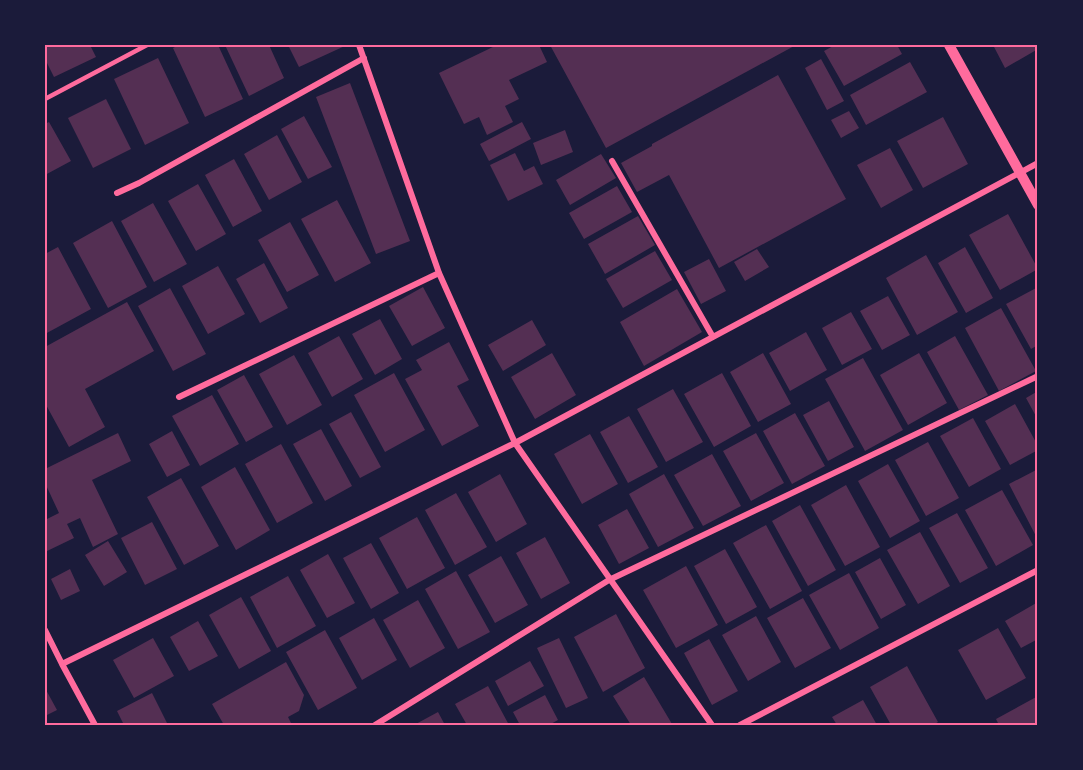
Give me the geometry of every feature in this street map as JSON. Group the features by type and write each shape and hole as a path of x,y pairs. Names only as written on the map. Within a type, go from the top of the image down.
{"street":[{"path":"359,45 439,273 514,443 712,725"},
{"path":"949,45 1018,173 1038,205"},
{"path":"117,193 140,183 364,58"},
{"path":"612,161 713,337"},
{"path":"62,664 514,443 1038,163"},
{"path":"179,397 439,273"},
{"path":"375,725 609,580 1038,376"},
{"path":"740,725 1038,570"},
{"path":"45,630 94,725"}],"lane":[{"path":"45,99 147,45"}],"building":[{"path":"45,45 90,45 96,57 54,77 45,59"},
{"path":"179,45 218,45 243,99 205,117 173,48"},
{"path":"225,45 269,45 284,78 249,96"},
{"path":"288,45 347,45 299,67"},
{"path":"497,45 539,45 547,62 509,80 519,99 505,106 513,122 487,135 479,117 464,124 439,73"},
{"path":"550,45 796,45 606,148"},
{"path":"835,45 897,45 902,54 844,86 824,51"},
{"path":"993,45 1038,45 1038,49 1005,68"},
{"path":"158,58 189,123 145,145 114,79"},
{"path":"821,59 844,101 827,110 805,68"},
{"path":"910,62 927,92 866,125 850,95"},
{"path":"778,75 846,199 719,268 669,175 637,192 621,163"},
{"path":"350,83 410,241 376,254 316,97"},
{"path":"106,99 131,149 93,168 68,118"},
{"path":"849,111 859,128 841,138 831,120"},
{"path":"304,116 332,167 308,179 281,129"},
{"path":"943,117 968,164 923,188 897,141"},
{"path":"49,122 71,161 45,175 45,124"},
{"path":"522,122 531,139 489,161 480,144"},
{"path":"565,130 573,152 541,165 533,143"},
{"path":"277,135 302,182 269,200 244,154"},
{"path":"890,148 913,190 881,208 857,165"},
{"path":"515,153 524,171 534,166 543,184 508,201 490,165"},
{"path":"601,154 616,178 570,205 556,180"},
{"path":"234,159 262,211 233,227 205,175"},
{"path":"198,184 226,234 196,251 168,201"},
{"path":"617,186 632,212 584,239 569,213"},
{"path":"337,200 371,263 335,282 301,219"},
{"path":"153,203 187,264 154,282 121,221"},
{"path":"1008,214 1038,269 1000,290 969,235"},
{"path":"638,216 655,245 605,274 588,244"},
{"path":"112,221 147,287 108,308 73,243"},
{"path":"290,222 319,275 287,292 258,240"},
{"path":"58,247 91,309 45,334 45,254"},
{"path":"965,247 993,298 966,313 938,263"},
{"path":"757,249 769,267 745,281 734,262"},
{"path":"655,251 672,280 623,308 606,279"},
{"path":"926,255 958,312 917,335 886,278"},
{"path":"709,259 726,291 701,304 684,272"},
{"path":"264,263 288,308 260,323 236,279"},
{"path":"218,266 245,314 208,334 182,286"},
{"path":"423,287 445,328 412,346 389,306"},
{"path":"1038,287 1038,345 1031,349 1006,304"},
{"path":"170,288 206,354 173,371 138,306"},
{"path":"677,289 702,332 644,366 620,322"},
{"path":"888,296 910,335 882,350 860,311"},
{"path":"127,302 154,351 85,389 105,427 69,447 45,403 45,347"},
{"path":"1001,308 1036,371 999,391 965,328"},
{"path":"851,312 872,349 842,365 822,328"},
{"path":"380,319 402,359 375,375 352,334"},
{"path":"532,320 546,345 503,371 488,345"},
{"path":"806,332 827,370 790,391 769,353"},
{"path":"339,336 363,379 332,397 308,353"},
{"path":"955,336 988,395 959,410 927,352"},
{"path":"449,342 469,380 457,386 479,426 442,446 405,379 422,370 416,360"},
{"path":"552,353 576,395 535,419 511,377"},
{"path":"763,353 791,404 758,422 730,372"},
{"path":"919,353 947,403 908,425 880,375"},
{"path":"294,355 322,405 287,425 259,374"},
{"path":"863,358 903,430 865,451 825,379"},
{"path":"394,373 425,430 385,452 354,395"},
{"path":"722,373 751,426 714,447 684,394"},
{"path":"244,375 273,427 246,442 217,390"},
{"path":"673,389 703,442 666,462 637,409"},
{"path":"1038,391 1038,420 1026,398"},
{"path":"212,395 239,444 200,466 172,416"},
{"path":"829,401 854,447 828,461 803,415"},
{"path":"1015,404 1038,450 1010,465 985,421"},
{"path":"351,412 381,467 360,478 329,424"},
{"path":"795,413 825,466 792,484 763,431"},
{"path":"629,416 658,467 628,483 600,432"},
{"path":"973,418 1001,469 969,487 940,436"},
{"path":"321,429 352,486 325,501 293,444"},
{"path":"172,431 190,465 167,477 149,444"},
{"path":"118,433 131,461 92,480 118,534 93,547 80,518 67,524 74,538 45,552 45,520 59,513 45,483 45,469"},
{"path":"756,433 784,483 751,501 723,451"},
{"path":"590,434 618,484 582,504 554,454"},
{"path":"928,442 959,498 926,516 895,460"},
{"path":"281,444 313,503 277,523 245,464"},
{"path":"712,454 741,506 703,526 674,475"},
{"path":"888,464 920,521 890,538 858,481"},
{"path":"235,467 270,530 236,550 201,487"},
{"path":"1038,469 1038,540 1009,484"},
{"path":"500,474 527,524 496,542 468,492"},
{"path":"664,474 694,528 658,547 629,494"},
{"path":"181,478 219,546 184,565 147,497"},
{"path":"846,485 880,547 845,566 811,505"},
{"path":"1002,490 1033,545 996,566 965,510"},
{"path":"456,493 487,547 455,565 425,510"},
{"path":"800,505 836,570 808,586 772,521"},
{"path":"627,509 649,548 619,564 598,525"},
{"path":"957,513 988,568 960,583 929,528"},
{"path":"417,517 445,568 407,589 379,538"},
{"path":"152,522 177,569 145,585 121,538"},
{"path":"766,525 802,591 770,609 733,543"},
{"path":"920,532 950,586 918,604 887,550"},
{"path":"545,537 570,583 541,599 516,553"},
{"path":"108,541 127,572 104,586 85,555"},
{"path":"371,543 399,593 371,609 343,558"},
{"path":"725,549 757,607 726,624 694,566"},
{"path":"328,554 355,603 327,618 300,570"},
{"path":"501,556 528,605 495,623 468,575"},
{"path":"880,558 906,605 881,619 855,572"},
{"path":"686,566 718,625 676,648 643,590"},
{"path":"70,569 80,591 61,600 51,579"},
{"path":"456,571 490,632 458,649 425,589"},
{"path":"849,573 879,628 840,650 809,595"},
{"path":"288,576 316,626 277,648 250,597"},
{"path":"241,597 271,651 239,669 209,615"},
{"path":"803,598 831,648 795,668 767,618"},
{"path":"418,600 445,648 410,668 383,620"},
{"path":"1038,602 1038,639 1021,648 1005,621"},
{"path":"616,614 645,668 603,692 574,637"},
{"path":"756,616 781,662 748,681 722,635"},
{"path":"374,618 397,660 362,680 339,638"},
{"path":"198,621 218,656 189,671 170,637"},
{"path":"998,628 1026,678 986,700 958,650"},
{"path":"325,630 357,688 318,710 286,652"},
{"path":"153,638 174,676 134,698 113,660"},
{"path":"559,638 588,698 566,708 537,648"},
{"path":"709,639 738,691 712,705 684,653"},
{"path":"530,661 544,686 508,706 495,681"},
{"path":"286,662 304,695 299,711 288,717 292,725 224,725 212,704"},
{"path":"907,666 938,722 933,725 891,725 870,687"},
{"path":"644,677 671,725 631,725 613,696"},
{"path":"488,686 509,725 467,725 455,704"},
{"path":"45,688 57,710 45,716"},
{"path":"152,693 168,725 124,725 117,711"},
{"path":"545,695 558,720 549,725 520,725 513,712"},
{"path":"1038,696 1038,725 999,725 996,719"},
{"path":"863,700 877,725 837,725 832,717"},
{"path":"438,712 445,725 414,725"}]}
